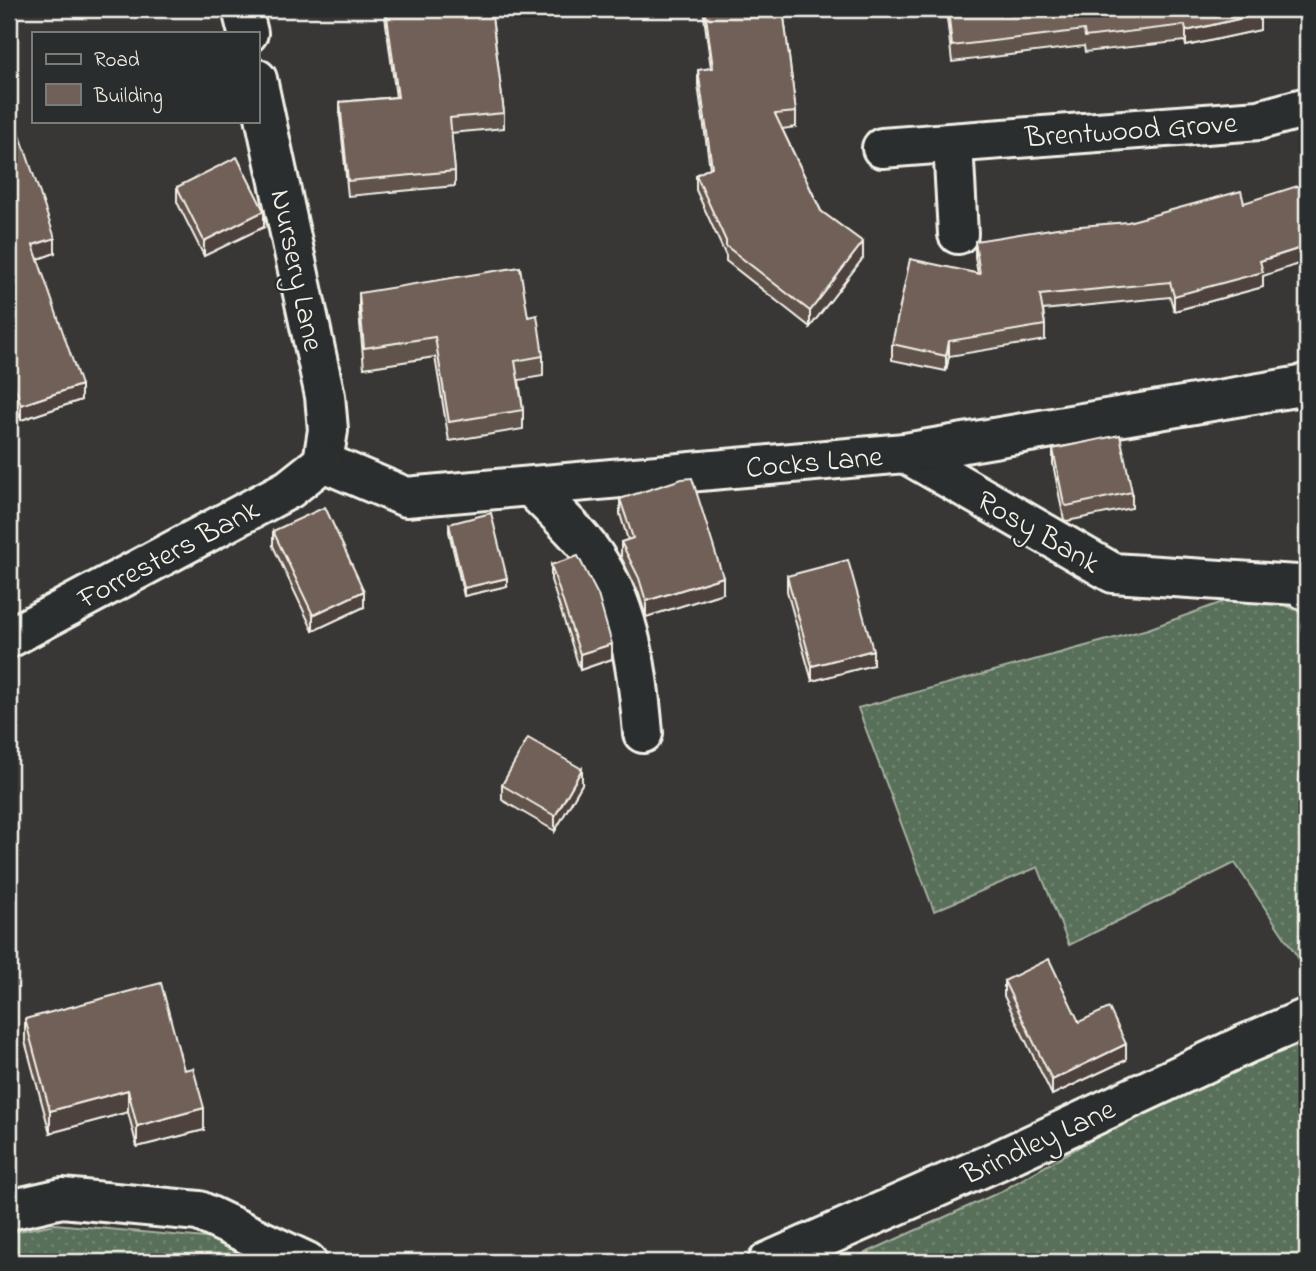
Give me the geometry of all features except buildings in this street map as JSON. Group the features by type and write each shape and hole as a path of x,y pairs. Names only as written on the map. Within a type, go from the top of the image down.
{"street":[{"path":"242,9 248,32"},
{"name":"Nursery Lane","path":"259,88 325,396 328,430 323,462"},
{"name":"Brentwood Grove","path":"882,148 1259,120 1307,107"},
{"path":"953,143 958,233"},
{"name":"Cocks Lane","path":"323,462 407,498 905,453 1307,383"},
{"name":"Rosy Bank","path":"905,453 1113,573 1297,585 1307,591"},
{"name":"Forresters Bank","path":"9,638 289,489 323,462"},
{"path":"531,486 578,535 600,564 622,613 636,664 643,733"},
{"name":"Brindley Lane","path":"768,1262 999,1160 1307,1018"},
{"path":"9,1210 62,1198 199,1211 307,1262"}],"green space":[{"path":"1253,591 1307,615 1307,971 1235,863 1069,945 1038,867 934,911 858,708 1148,629"},
{"path":"1298,1046 1307,1091 1307,1262 846,1262 1000,1192 1148,1108 1238,1068"},
{"path":"55,1224 227,1240 263,1262 9,1262 9,1233"}]}
